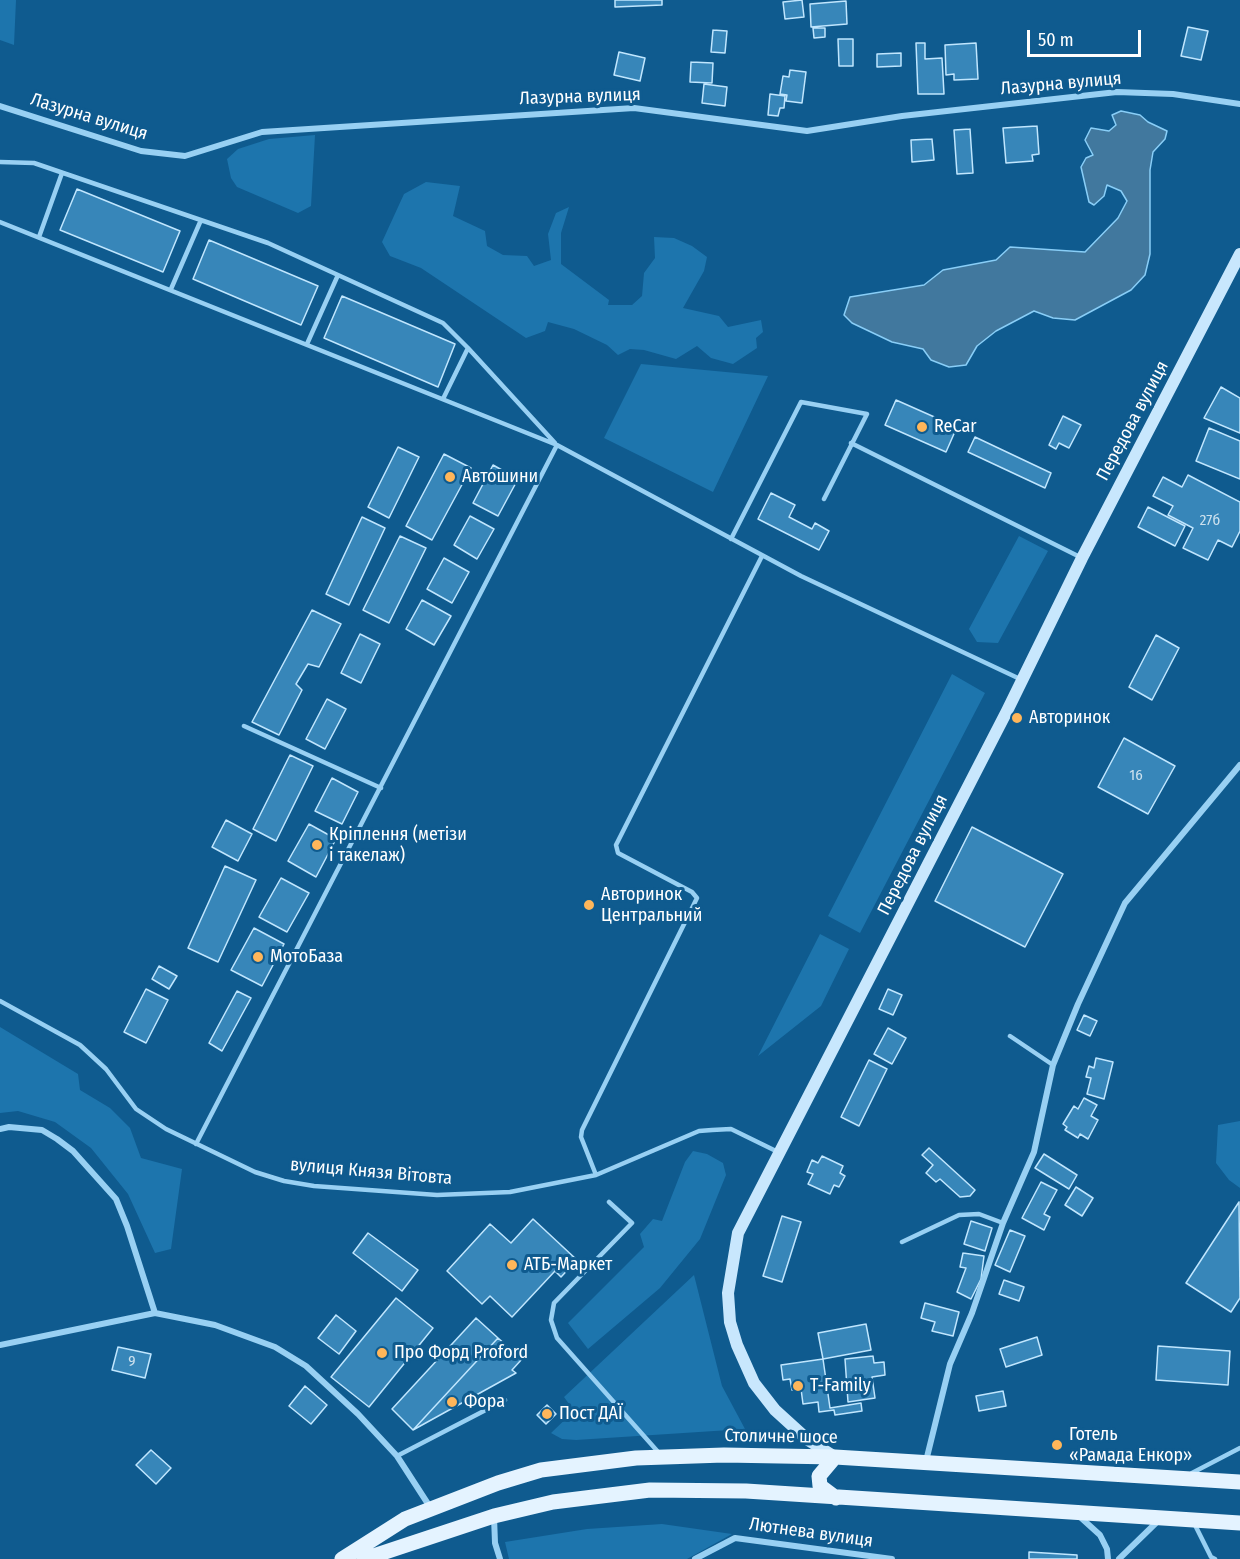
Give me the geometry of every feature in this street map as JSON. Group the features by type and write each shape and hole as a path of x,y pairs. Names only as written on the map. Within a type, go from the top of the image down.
{"main road":[{"name":"Столичне шосе","path":"342,1559 405,1520 430,1508 541,1470 597,1462 724,1455 836,1457 1240,1482"},
{"path":"836,1457 819,1476 820,1486 837,1499"},
{"path":"363,1559 494,1516 553,1502 650,1490 746,1491 837,1499 1240,1523"}],"street":[{"name":"Лазурна вулиця","path":"0,106 141,151 185,156 262,132 634,108 807,131 902,116 1117,92 1173,94 1240,105"},
{"name":"Передова вулиця","path":"836,1457 789,1425 764,1398 750,1374 730,1322 728,1293 738,1233 1023,680 1082,558 1240,254"},
{"path":"926,1462 950,1364 972,1313 1003,1223 1034,1152 1053,1065 1078,1004 1125,903 1240,765"},
{"path":"0,1129 9,1127 42,1130 57,1138 73,1150 116,1200 127,1226 155,1313"},
{"path":"0,1345 155,1313 215,1325 275,1347 306,1366 358,1414 398,1456 430,1508"},
{"path":"1077,1513 1100,1535 1107,1549 1108,1559"},
{"path":"494,1516 495,1543 500,1559"},
{"path":"1119,1559 1161,1518"},
{"name":"Лютнева вулиця","path":"694,1559 735,1538 892,1559"}],"lane":[{"path":"0,162 34,163 268,243 443,324 468,348 556,445"},
{"path":"39,237 62,172"},
{"path":"171,289 201,220"},
{"path":"0,222 556,445 762,555 1023,680"},
{"path":"307,344 338,275"},
{"path":"443,399 468,348"},
{"path":"731,539 801,402 867,414 824,499"},
{"path":"851,443 1082,558"},
{"path":"196,1144 556,445"},
{"path":"596,1175 581,1137 582,1130 697,898 692,892 618,853 616,844 762,555"},
{"path":"244,726 381,788"},
{"name":"вулиця Князя Вітовта","path":"0,1001 80,1045 106,1069 136,1108 166,1129 255,1172 314,1186 437,1195 510,1192 596,1175 699,1131 712,1130 739,1132 780,1154"},
{"path":"1010,1036 1053,1065"},
{"path":"609,1202 632,1223 554,1304 550,1320 557,1338 663,1458"},
{"path":"902,1242 959,1215 979,1214 1003,1223"},
{"path":"398,1456 505,1400"},
{"path":"1180,1478 1240,1448"},
{"path":"1192,1520 1210,1557 1215,1559"}],"shaded area":[{"path":"0,0 16,0 14,45 0,40"},
{"path":"1121,111 1140,115 1148,122 1167,131 1165,139 1153,152 1150,170 1150,254 1145,275 1131,290 1075,320 1053,318 1034,311 996,331 977,346 966,365 949,367 931,360 923,349 892,342 852,323 844,315 850,297 924,285 943,270 996,260 1010,247 1085,252 1118,218 1127,201 1121,191 1107,185 1104,196 1094,205 1089,202 1081,167 1086,158 1093,155 1085,140 1091,128 1109,131 1116,125 1112,115"},
{"path":"315,135 311,206 298,213 237,187 231,178 227,159 238,149 269,139"},
{"path":"426,182 460,186 453,216 485,231 487,246 503,255 527,256 534,266 551,260 548,234 556,213 569,207 561,233 561,264 609,300 608,305 632,305 642,296 644,273 655,258 654,237 674,238 692,246 707,257 704,271 683,308 719,316 728,327 761,320 763,332 756,338 757,348 733,364 711,358 697,346 676,359 644,350 630,349 618,355 607,345 574,329 548,322 545,331 526,338 421,268 390,256 382,242 404,194"},
{"path":"641,364 768,376 713,492 604,438"},
{"path":"1019,536 1048,551 998,643 977,642 969,629"},
{"path":"952,674 985,693 860,933 828,916"},
{"path":"820,934 849,949 821,1006 758,1056"},
{"path":"0,1027 78,1074 80,1090 110,1108 130,1128 141,1158 182,1169 171,1249 155,1253 128,1194 91,1148 55,1122 18,1111 0,1113"},
{"path":"1240,1121 1240,1188 1229,1180 1216,1163 1218,1125"},
{"path":"693,1151 707,1154 723,1163 726,1175 700,1239 660,1288 588,1349 568,1323 644,1247 640,1234 653,1219 662,1221 685,1162"},
{"path":"694,1275 722,1386 745,1429 576,1440 562,1439 551,1433 574,1411 564,1397"},
{"path":"662,1524 732,1534 687,1559 509,1559 505,1542 587,1529"}],"building":[{"path":"615,0 662,0 662,5 615,7"},
{"path":"802,0 804,17 785,19 783,2"},
{"path":"846,1 847,24 811,27 810,4"},
{"path":"1188,27 1208,31 1201,60 1181,56"},
{"path":"813,28 825,28 825,37 814,38"},
{"path":"713,30 727,31 725,53 711,52"},
{"path":"838,39 853,39 853,66 839,66"},
{"path":"916,43 925,43 925,59 942,58 944,94 918,94"},
{"path":"976,43 978,79 954,80 954,74 946,75 945,45"},
{"path":"619,52 645,58 640,81 614,75"},
{"path":"901,53 901,66 877,67 877,54"},
{"path":"691,62 713,63 712,83 690,82"},
{"path":"790,70 806,72 802,103 786,101 787,95 780,94 783,76 789,77"},
{"path":"704,84 727,87 725,106 702,103"},
{"path":"770,94 785,96 784,108 780,108 778,116 768,115"},
{"path":"1037,126 1039,154 1032,155 1033,161 1006,163 1003,128"},
{"path":"970,129 973,173 957,174 954,130"},
{"path":"932,139 934,160 912,162 911,140"},
{"path":"77,189 180,231 163,272 60,230"},
{"path":"209,240 318,286 301,325 193,279"},
{"path":"342,296 455,344 438,387 324,338"},
{"path":"1221,387 1240,398 1240,433 1204,418"},
{"path":"896,400 957,427 946,452 885,425"},
{"path":"1063,416 1081,425 1069,448 1059,443 1056,449 1049,445"},
{"path":"1209,428 1240,441 1240,479 1196,461"},
{"path":"975,437 1051,473 1045,488 968,452"},
{"path":"398,447 419,457 389,518 368,507"},
{"path":"444,454 471,468 432,540 406,526"},
{"path":"493,465 518,479 498,516 473,503"},
{"path":"1188,475 1240,502 1240,531 1232,547 1218,540 1208,560 1183,548 1193,528 1168,515 1173,506 1153,496 1163,477 1182,487"},
{"path":"771,493 795,505 789,517 812,529 815,523 829,531 819,550 758,519"},
{"path":"1148,507 1185,526 1175,546 1138,527"},
{"path":"470,516 494,529 477,559 454,545"},
{"path":"362,517 385,528 349,605 326,594"},
{"path":"400,536 426,548 389,623 363,610"},
{"path":"444,558 469,572 452,603 427,589"},
{"path":"422,600 451,616 434,645 406,629"},
{"path":"312,610 341,624 319,667 308,664 296,684 302,690 279,735 252,722"},
{"path":"360,634 380,644 361,683 341,673"},
{"path":"1156,635 1179,648 1152,700 1129,687"},
{"path":"327,699 346,709 325,749 306,739"},
{"path":"1124,738 1175,766 1148,814 1098,787"},
{"path":"290,755 313,766 276,841 253,829"},
{"path":"332,778 358,792 342,824 315,811"},
{"path":"226,820 252,834 238,861 212,847"},
{"path":"309,824 336,839 316,877 288,861"},
{"path":"972,827 1063,874 1025,947 935,901"},
{"path":"225,866 256,880 218,962 188,948"},
{"path":"281,878 309,893 287,932 259,917"},
{"name":"МотоБаза","path":"254,928 284,944 262,986 231,970"},
{"path":"159,966 177,976 169,989 152,979"},
{"path":"146,989 168,1000 146,1043 124,1032"},
{"path":"888,989 902,995 893,1015 879,1009"},
{"path":"237,991 251,998 222,1051 209,1043"},
{"path":"1084,1015 1097,1021 1090,1036 1077,1030"},
{"path":"888,1028 906,1038 892,1064 874,1054"},
{"path":"1096,1058 1113,1062 1104,1099 1087,1094 1091,1078 1086,1077 1089,1066 1094,1068"},
{"path":"869,1060 887,1069 859,1126 841,1117"},
{"path":"1084,1098 1097,1105 1091,1116 1098,1120 1088,1139 1080,1134 1078,1138 1065,1130 1067,1127 1063,1124 1074,1106 1078,1109"},
{"path":"929,1148 975,1190 970,1196 960,1197 940,1179 936,1182 926,1173 933,1165 922,1155"},
{"path":"1044,1154 1077,1175 1069,1189 1035,1168"},
{"path":"822,1156 843,1166 840,1173 845,1176 839,1187 834,1185 830,1194 808,1184 813,1174 807,1172 812,1160 818,1163"},
{"path":"1041,1182 1057,1190 1044,1214 1050,1217 1044,1230 1022,1218"},
{"path":"1076,1187 1093,1198 1082,1216 1065,1205"},
{"path":"1239,1202 1240,1298 1231,1312 1186,1283"},
{"path":"782,1216 801,1222 782,1282 763,1276"},
{"name":"АТБ-Маркет","path":"533,1219 577,1260 561,1277 555,1271 512,1317 490,1296 482,1304 447,1271 490,1224 511,1243"},
{"path":"971,1221 992,1228 985,1251 964,1244"},
{"path":"1010,1230 1025,1236 1010,1272 995,1265"},
{"path":"368,1233 418,1270 402,1291 353,1253"},
{"path":"963,1253 984,1256 981,1279 971,1299 957,1292 966,1268 960,1267"},
{"path":"1004,1280 1024,1287 1019,1301 999,1294"},
{"name":"Про Форд Proford","path":"396,1298 433,1328 369,1407 331,1377"},
{"path":"925,1303 959,1312 953,1336 932,1331 935,1322 921,1318"},
{"path":"336,1315 356,1331 339,1354 318,1338"},
{"path":"476,1318 498,1338 413,1430 392,1409"},
{"path":"866,1324 871,1350 823,1359 818,1333"},
{"path":"1037,1337 1042,1355 1006,1367 1000,1349"},
{"name":"Фора","path":"498,1338 522,1359 512,1370 516,1373 413,1430"},
{"path":"1158,1346 1230,1351 1228,1385 1156,1380"},
{"path":"118,1347 151,1354 145,1378 112,1370"},
{"path":"873,1356 874,1363 884,1362 885,1375 872,1377 875,1398 848,1402 845,1359"},
{"path":"823,1359 830,1408 861,1403 862,1411 835,1415 834,1410 819,1412 818,1402 803,1404 801,1389 792,1390 790,1379 783,1380 781,1365"},
{"path":"305,1386 327,1405 311,1424 289,1406"},
{"path":"1003,1391 1006,1406 979,1411 976,1396"},
{"name":"Пост ДАЇ","path":"547,1405 556,1414 546,1424 537,1415"},
{"path":"151,1450 171,1468 156,1484 136,1465"},
{"path":"1029,1552 1077,1555 1077,1559 1029,1559"}],"place":[{"name":"ReCar","path":"922,427"},
{"name":"Автошини","path":"450,477"},
{"name":"Авторинок","path":"1017,718"},
{"name":"Кріплення (метізи і такелаж)","path":"317,845"},
{"name":"Авторинок Центральний","path":"589,905"},
{"name":"МотоБаза","path":"258,957"},
{"name":"АТБ-Маркет","path":"512,1265"},
{"name":"Про Форд Proford","path":"382,1353"},
{"name":"T-Family","path":"798,1386"},
{"name":"Фора","path":"452,1402"},
{"name":"Пост ДАЇ","path":"547,1414"},
{"name":"Готель «Рамада Енкор»","path":"1057,1445"}]}
